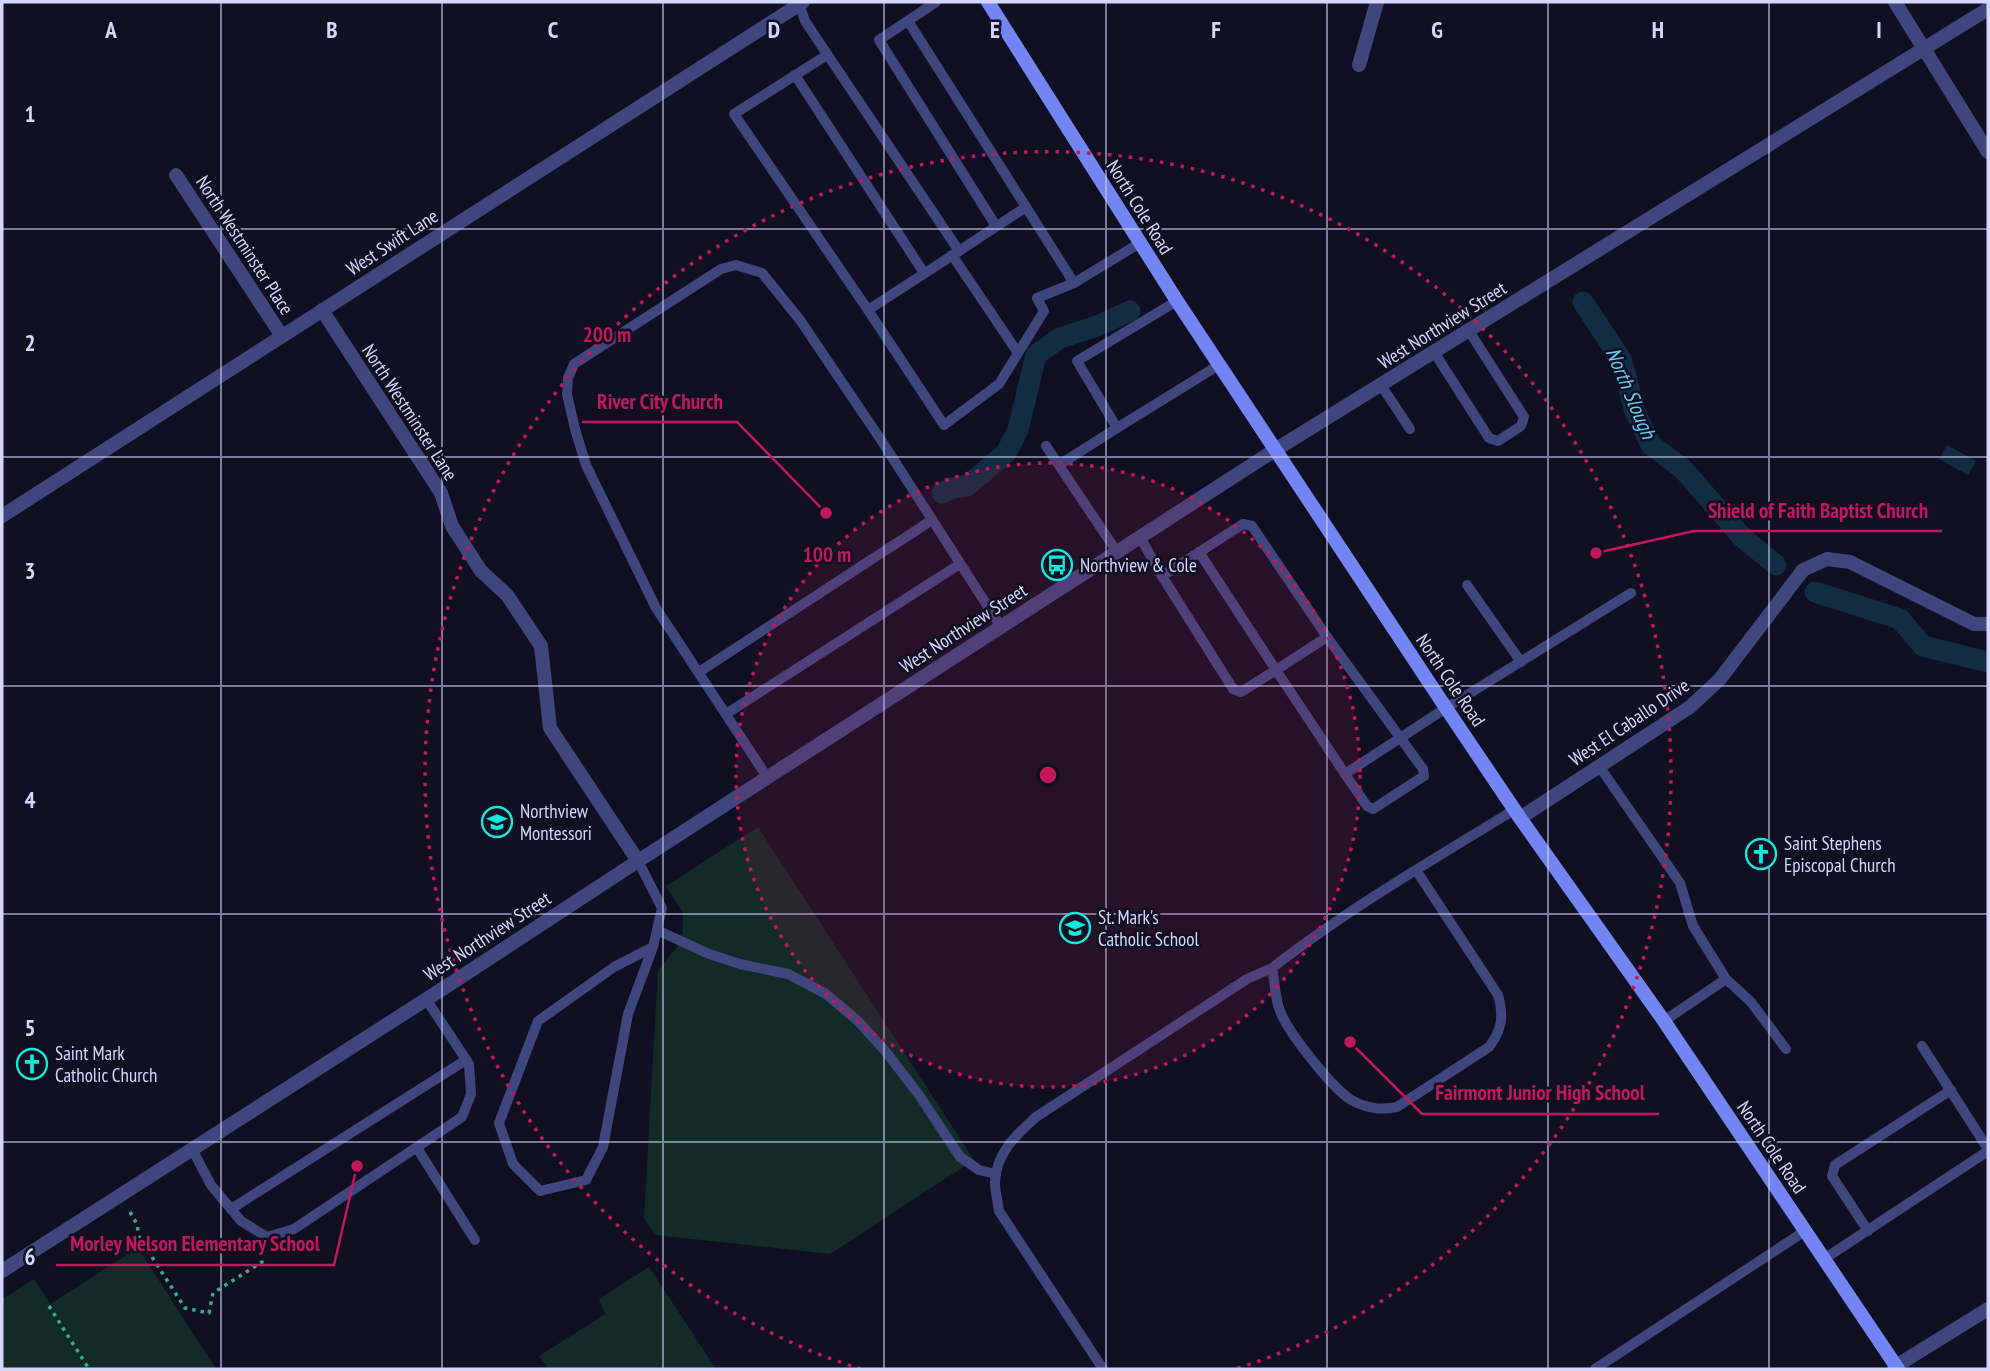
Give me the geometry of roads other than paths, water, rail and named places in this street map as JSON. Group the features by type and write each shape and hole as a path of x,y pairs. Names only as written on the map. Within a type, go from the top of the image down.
{"main road":[{"name":"North Cole Road","path":"988,2 1177,301 1446,708 1517,814 1664,1021 1896,1368"}],"street":[{"path":"1359,65 1377,2"},
{"path":"1895,2 1988,152"},
{"name":"West Swift Lane","path":"2,516 801,3"},
{"name":"West Northview Street","path":"2,1271 1275,450 1988,9"},
{"name":"North Westminster Place","path":"176,175 282,336"},
{"name":"North Westminster Lane","path":"322,310 441,493 452,526 481,571 507,595 541,646 550,728 638,861"},
{"name":"West El Caballo Drive","path":"1517,814 1599,766 1690,707 1720,679 1803,570 1827,559 1850,562 1974,624 1988,624"},
{"path":"1896,1368 1988,1309"}],"lane":[{"path":"936,2 879,40 996,226"},
{"path":"801,3 805,21 1018,353"},
{"path":"908,21 1074,283"},
{"path":"828,55 734,114 944,425 999,384 1044,311 1037,298 1074,283 1140,243"},
{"path":"796,75 923,273"},
{"path":"868,310 1026,207"},
{"path":"768,777 656,608 586,465 567,394 568,378 574,365 721,269 736,265 762,273 800,320 1001,627"},
{"path":"1117,428 1077,361 1177,301"},
{"path":"1434,352 1489,438 1498,441 1521,426 1524,417 1469,331"},
{"path":"1059,465 1219,365"},
{"path":"1381,385 1410,429"},
{"path":"1046,446 1117,552"},
{"path":"699,672 932,520"},
{"path":"1162,576 1199,552 1243,524 1252,526 1327,637 1423,769 1424,776 1373,809 1367,806 1199,552"},
{"path":"1140,537 1233,689 1241,692 1327,637"},
{"path":"726,714 960,564"},
{"path":"1466,584 1521,662"},
{"path":"1345,774 1631,593"},
{"path":"1599,766 1680,883 1693,926 1726,979 1751,1003 1786,1049"},
{"path":"1103,1369 999,1211 996,1174 999,1161 1011,1140 1036,1117 1247,979 1272,968 1313,936 1416,870 1517,814"},
{"path":"638,861 662,908 653,947 628,1014 603,1147 586,1180 540,1191 513,1164 499,1123 538,1021 614,967 653,947"},
{"path":"1272,968 1279,1011 1303,1050 1352,1101 1380,1110 1397,1107 1489,1047 1498,1035 1501,1024 1502,1010 1498,995 1416,870"},
{"path":"657,930 709,954 788,974 826,994 858,1021 886,1052 919,1095 960,1157 979,1170 996,1174"},
{"path":"1664,1021 1726,979"},
{"path":"192,1149 211,1185 241,1221 267,1237 294,1229 462,1117 471,1094 469,1065 426,999"},
{"path":"1824,1259 1988,1150 1922,1046"},
{"path":"231,1209 466,1060"},
{"path":"1868,1231 1832,1176 1835,1165 1951,1090"},
{"path":"417,1148 475,1240"},
{"path":"1595,1369 1805,1231"}],"water":[{"path":"1947,445 1976,461 1968,475 1939,459"}],"waterway":[{"name":"North Slough","path":"1583,302 1622,361 1635,412 1651,445 1683,469 1742,537 1776,565"},
{"name":"North Slough","path":"942,493 952,488 967,486 1006,453 1018,430 1036,355 1060,338 1097,326 1130,311"},
{"name":"North Slough","path":"1815,592 1900,619 1923,646 1988,662"}],"place":[{"name":"River City Church","path":"826,513"},
{"name":"Shield of Faith Baptist Church","path":"1596,553"},
{"name":"Northview & Cole","path":"1057,565"},
{"name":"Northview Montessori","path":"497,822"},
{"name":"Saint Stephens Episcopal Church","path":"1761,854"},
{"name":"St. Mark's Catholic School","path":"1075,928"},
{"name":"Fairmont Junior High School","path":"1350,1042"},
{"name":"Saint Mark Catholic Church","path":"32,1064"},
{"name":"Morley Nelson Elementary School","path":"357,1166"}]}
